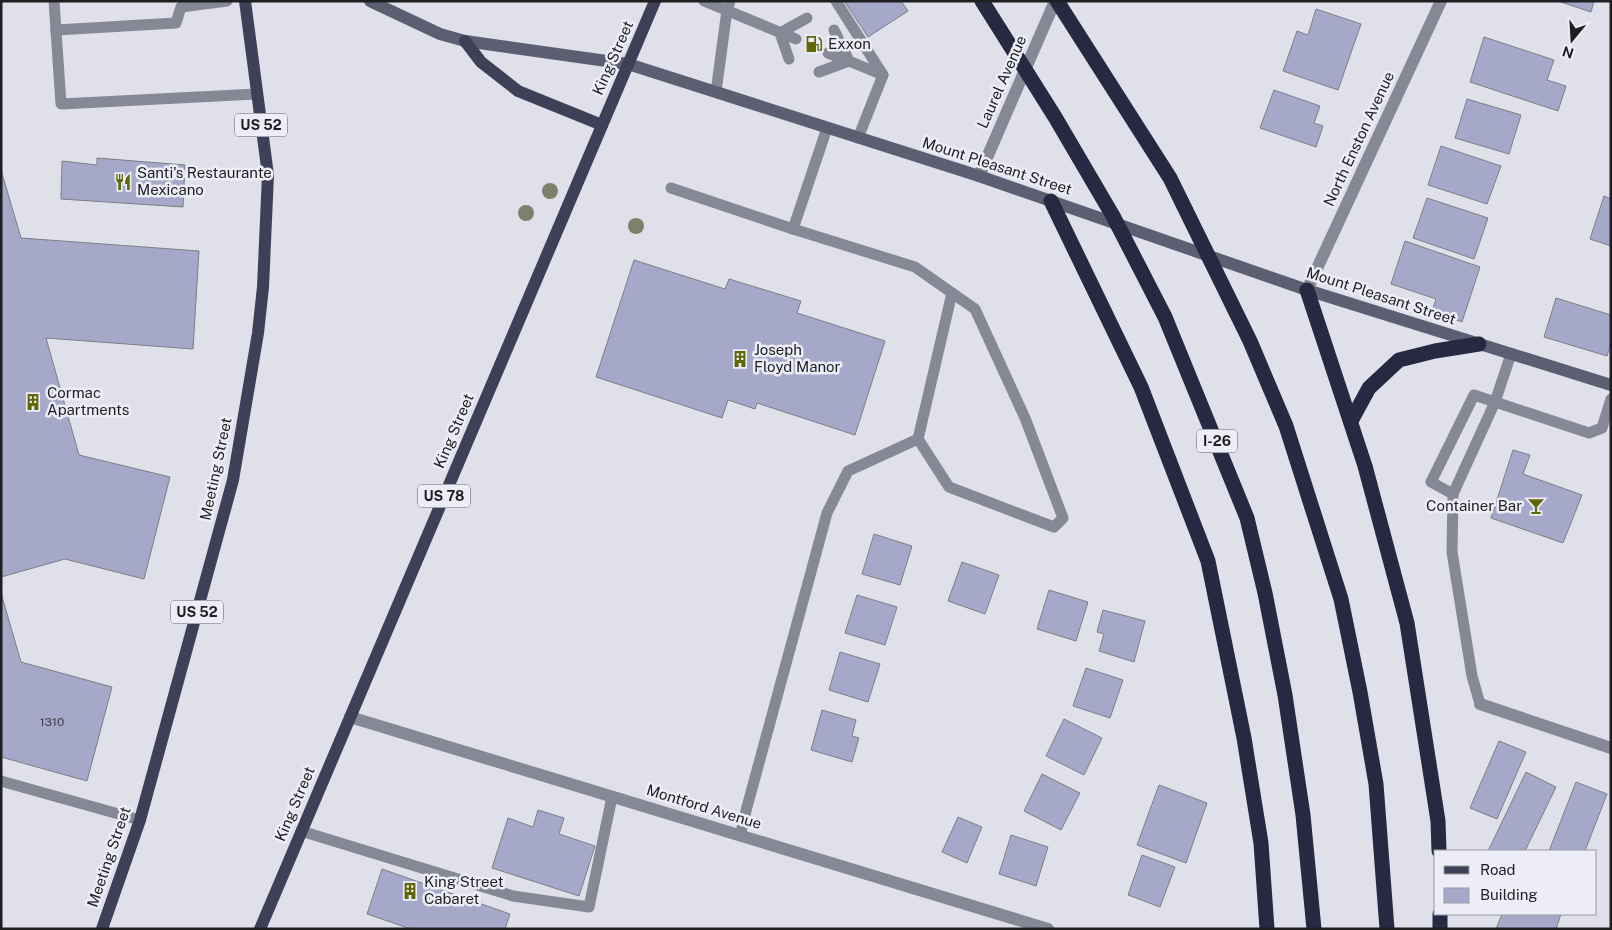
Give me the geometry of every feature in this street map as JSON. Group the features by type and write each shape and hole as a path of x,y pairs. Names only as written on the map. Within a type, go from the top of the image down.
{"highway":[{"name":"I-26","path":"982,1 1056,117 1118,224 1165,316 1247,518 1265,593 1285,695 1303,815 1314,929"},
{"path":"1056,1 1170,178 1250,340 1286,426 1341,599 1358,683 1376,784 1387,929"},
{"path":"1051,201 1142,387 1208,561 1261,843 1267,929"},
{"path":"1307,290 1351,422 1407,623 1438,821 1438,850"},
{"path":"1351,422 1369,388 1399,360 1435,351 1480,344"},
{"path":"1440,915 1440,929"}],"main road":[{"name":"Meeting Street","path":"102,929 140,820 233,480 258,333 263,287 268,175 245,1"},
{"name":"Mount Pleasant Street","path":"370,1 440,34 466,41 628,64 979,176 1307,290 1611,384"},
{"name":"King Street","path":"260,929 655,1"},
{"path":"466,41 481,62 518,91 602,125"}],"street":[{"name":"Laurel Avenue","path":"979,176 1056,1"},
{"name":"North Enston Avenue","path":"1307,290 1442,1"},
{"path":"1480,704 1611,748"},
{"name":"Montford Avenue","path":"350,717 1048,929"}],"lane":[{"path":"54,1 61,104 257,94"},
{"path":"56,30 176,23 180,4 227,1"},
{"path":"704,1 728,6 780,33 796,39"},
{"path":"836,1 883,75"},
{"path":"716,92 728,6"},
{"path":"780,33 807,18"},
{"path":"834,30 849,61"},
{"path":"780,33 789,59"},
{"path":"828,53 883,75"},
{"path":"819,72 849,61"},
{"path":"858,138 883,75"},
{"path":"793,229 827,128"},
{"path":"671,188 915,267 975,309 1025,418 1063,518 1054,527 949,487 918,438 952,293"},
{"path":"1480,704 1472,676 1452,552 1453,494 1495,402 1511,354"},
{"path":"1453,494 1431,482 1474,395 1589,433 1602,428 1611,399"},
{"path":"740,836 827,513 848,471 918,438"},
{"path":"1,780 140,820"},
{"path":"301,831 513,896 589,907 612,797"}],"building":[{"path":"844,1 901,1 908,11 868,37"},
{"path":"1558,1 1594,1 1591,12"},
{"path":"1316,9 1361,24 1338,90 1283,71 1297,31 1308,35"},
{"path":"1484,37 1554,60 1547,80 1566,86 1558,111 1470,82"},
{"path":"1274,90 1320,106 1314,123 1323,126 1316,147 1260,128"},
{"path":"1467,99 1521,115 1509,154 1455,138"},
{"path":"1441,146 1501,166 1487,204 1428,185"},
{"name":"Santi's Restaurante Mexicano","path":"97,158 185,165 183,207 61,199 62,161 97,165"},
{"name":"Cormac Apartments","path":"1,170 21,238 199,251 193,349 46,338 79,455 170,477 144,579 65,559 1,577"},
{"path":"1604,196 1611,199 1611,246 1590,239"},
{"path":"1427,198 1488,218 1474,259 1413,238"},
{"path":"1405,241 1480,267 1462,322 1432,311 1436,299 1391,284"},
{"name":"Joseph Floyd Manor","path":"634,260 725,289 729,279 801,301 797,313 885,341 855,435 757,403 755,409 728,400 722,418 596,377"},
{"path":"1556,298 1611,315 1611,343 1607,356 1544,337"},
{"name":"Container Bar","path":"1513,450 1530,455 1523,474 1582,495 1563,543 1491,518"},
{"path":"874,534 912,546 900,585 862,574"},
{"path":"962,562 999,575 985,614 948,601"},
{"path":"1049,590 1088,602 1076,641 1037,629"},
{"path":"1,593 21,662 112,687 87,781 1,757"},
{"path":"857,595 897,607 885,645 845,633"},
{"path":"1103,610 1145,621 1134,662 1099,651 1104,634 1097,632"},
{"path":"840,652 880,664 868,702 829,690"},
{"path":"1086,668 1123,680 1110,718 1073,706"},
{"path":"822,710 856,720 852,736 859,738 852,762 811,750"},
{"path":"1064,719 1102,738 1084,775 1046,756"},
{"path":"1499,741 1526,752 1497,819 1470,808"},
{"path":"1526,772 1556,787 1525,850 1488,850"},
{"path":"1042,774 1080,793 1061,830 1024,811"},
{"path":"1576,782 1607,794 1585,850 1549,850"},
{"path":"1159,785 1207,803 1186,863 1137,845"},
{"path":"538,810 564,818 559,834 595,846 579,896 492,868 508,818 533,827"},
{"path":"958,817 982,827 967,863 942,852"},
{"path":"1011,835 1048,847 1036,886 999,874"},
{"path":"1142,855 1175,867 1160,907 1128,895"},
{"name":"King Street Cabaret","path":"382,869 510,914 505,929 411,929 367,914"},
{"path":"1502,915 1561,915 1556,929 1496,929"}],"place":[{"name":"Exxon","path":"814,44"},
{"name":"Santi's Restaurante Mexicano","path":"123,182"},
{"name":"Joseph Floyd Manor","path":"740,359"},
{"name":"Cormac Apartments","path":"33,402"},
{"name":"Container Bar","path":"1536,506"},
{"name":"King Street Cabaret","path":"410,891"}]}
